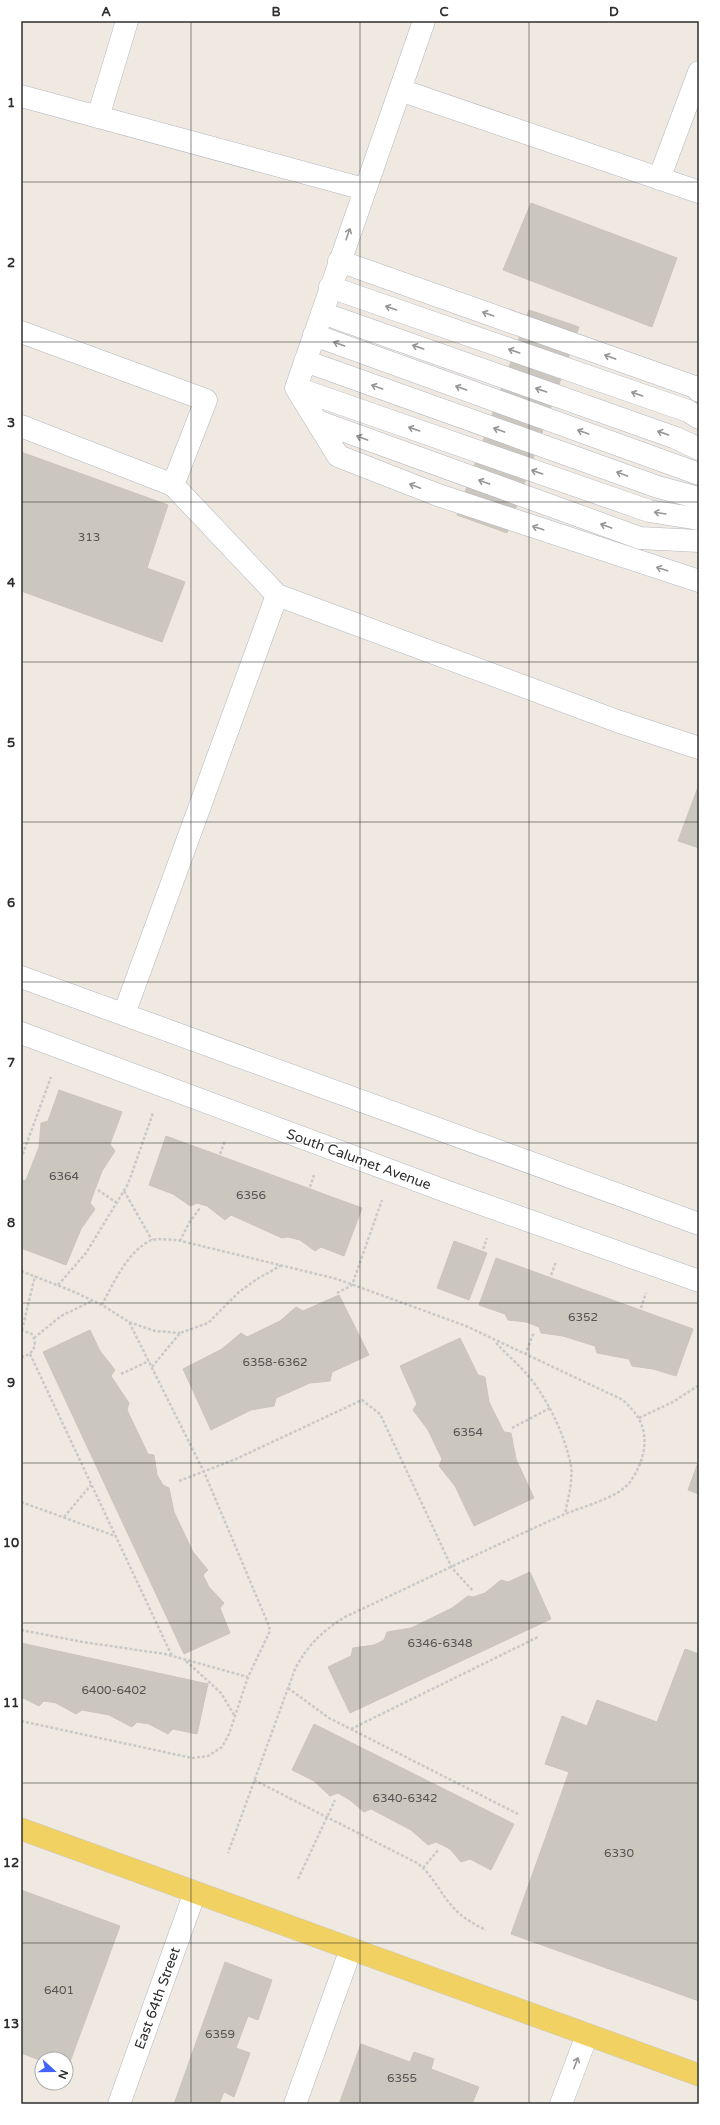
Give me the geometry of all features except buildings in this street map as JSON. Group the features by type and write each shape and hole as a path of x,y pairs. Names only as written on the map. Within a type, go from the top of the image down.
{"main road":[{"path":"21,1829 699,2075"}],"street":[{"path":"98,117 127,21"},
{"path":"296,388 364,189 424,21"},
{"path":"659,178 699,72"},
{"path":"400,90 699,192"},
{"path":"21,96 364,189"},
{"path":"339,261 687,385 699,391"},
{"path":"330,287 688,411 699,418"},
{"path":"322,313 676,438 699,449"},
{"path":"21,332 206,400 173,485"},
{"path":"314,335 699,474"},
{"path":"305,361 658,487 699,498"},
{"path":"296,388 338,456 438,495 699,581"},
{"path":"296,388 649,511 699,519"},
{"path":"317,421 640,538 699,541"},
{"path":"21,426 173,485 277,595 617,721 699,748"},
{"path":"124,1014 277,595"},
{"path":"21,977 699,1224"},
{"name":"South Calumet Avenue","path":"21,1033 448,1192 699,1281"},
{"name":"East 64th Street","path":"119,2104 195,1892"},
{"path":"295,2104 351,1948"},
{"path":"563,2097 587,2035"}],"path":[{"path":"21,1159 53,1072"},
{"path":"58,1285 86,1253 124,1191 154,1109"},
{"path":"220,1154 227,1136"},
{"path":"310,1187 316,1168"},
{"path":"98,1190 117,1202"},
{"path":"124,1191 152,1240"},
{"path":"337,1293 352,1285 384,1193"},
{"path":"180,1241 189,1223 200,1208"},
{"path":"483,1249 490,1231"},
{"path":"102,1305 115,1280 132,1256 152,1240 180,1241 282,1265 352,1285 466,1326 494,1341 616,1396 623,1400 639,1418 644,1441 643,1456 629,1483 619,1492 565,1514 452,1568 344,1617 329,1626 316,1638 304,1652 294,1669 228,1852"},
{"path":"552,1275 559,1256"},
{"path":"21,1271 58,1285 102,1305 128,1322 155,1331 180,1333 208,1323 239,1292 256,1279 282,1265"},
{"path":"21,1357 30,1354 35,1347 34,1338 28,1331 21,1330 35,1276"},
{"path":"641,1308 648,1289"},
{"path":"34,1338 61,1316 92,1301"},
{"path":"21,1721 200,1758 208,1756 222,1747 229,1734 248,1676 268,1636 269,1626 204,1472 128,1322"},
{"path":"525,1355 534,1332"},
{"path":"152,1367 180,1333"},
{"path":"494,1341 533,1382 550,1408 562,1435 571,1467 571,1481 565,1514"},
{"path":"30,1354 172,1656"},
{"path":"121,1374 149,1361"},
{"path":"639,1418 673,1402 699,1385"},
{"path":"179,1481 236,1459 362,1400 380,1414 452,1568 473,1590"},
{"path":"512,1428 550,1408"},
{"path":"64,1518 91,1485"},
{"path":"21,1502 116,1536"},
{"path":"21,1630 83,1642 172,1656 248,1676"},
{"path":"351,1729 538,1637"},
{"path":"185,1660 221,1694 234,1715"},
{"path":"288,1688 329,1718 518,1814"},
{"path":"254,1780 327,1816 423,1868 451,1906 464,1918 486,1930"},
{"path":"298,1879 335,1800"},
{"path":"423,1868 439,1849"}]}
